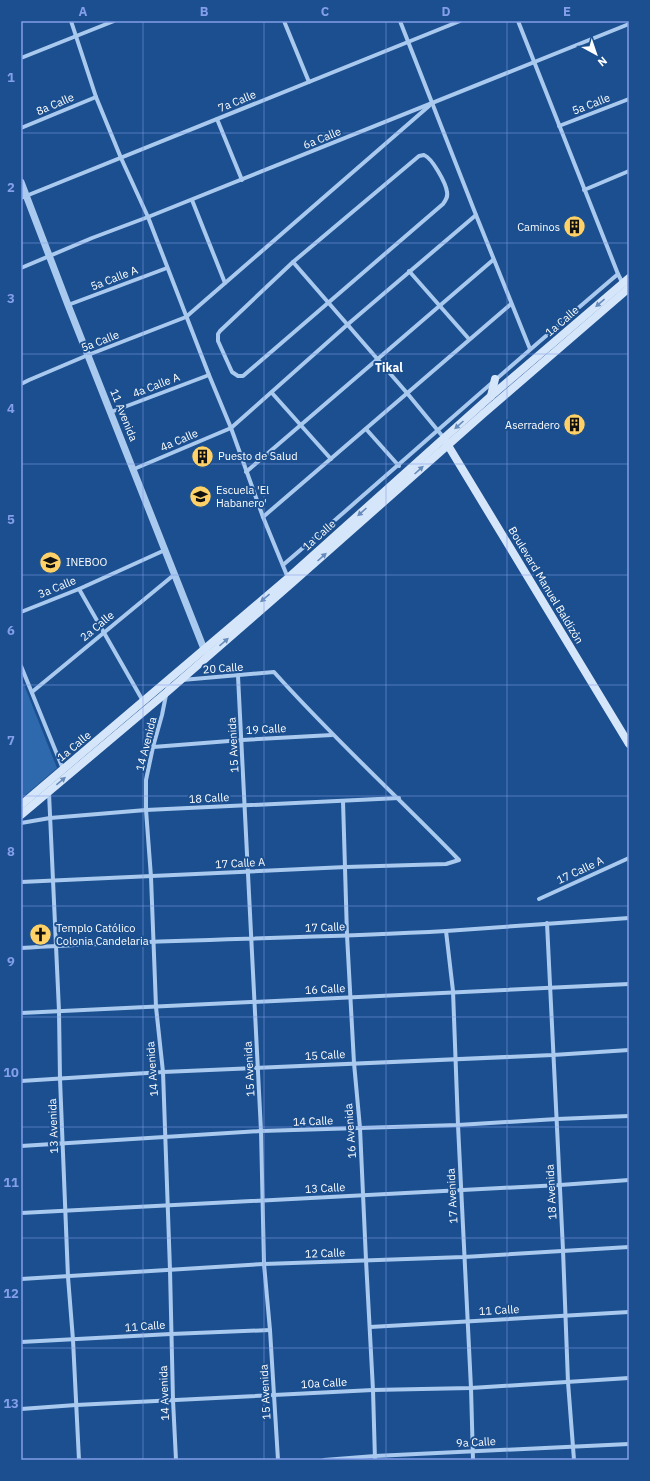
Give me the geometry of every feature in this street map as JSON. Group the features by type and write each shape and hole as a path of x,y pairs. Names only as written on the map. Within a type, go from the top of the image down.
{"main road":[{"name":"1a Calle","path":"480,411 491,396 626,287 629,278"},
{"name":"1a Calle","path":"21,805 143,702 207,652 480,411 580,325"},
{"path":"491,396 495,379"},
{"name":"Boulevard Manuel Baldizón","path":"446,442 629,744"},
{"name":"1a Calle","path":"21,815 167,692 175,678"}],"street":[{"path":"70,21 96,97 121,158 148,217 186,317 231,428 263,517 290,580"},
{"path":"21,58 114,21"},
{"path":"400,21 530,349"},
{"name":"7a Calle","path":"24,197 460,21"},
{"path":"518,21 618,274 626,287"},
{"path":"286,22 309,82"},
{"name":"6a Calle","path":"21,268 92,238 192,200 629,24"},
{"name":"8a Calle","path":"21,128 96,97"},
{"name":"5a Calle","path":"559,126 629,99"},
{"name":"5a Calle","path":"21,384 88,355 186,317 432,103"},
{"path":"217,119 242,180"},
{"path":"424,154 432,161 447,191 447,197 444,204 243,376 238,376 232,372 218,341 218,334 293,262 419,156 424,154"},
{"path":"584,190 629,171"},
{"name":"11 Avenida","path":"21,182 24,197 50,257 165,550 207,652"},
{"path":"192,200 225,283"},
{"name":"4a Calle","path":"134,469 231,428 347,325 476,216"},
{"path":"246,472 494,260"},
{"path":"293,262 407,393 446,442"},
{"name":"5a Calle A","path":"68,305 167,268"},
{"path":"410,271 469,339"},
{"name":"1a Calle","path":"283,565 438,432 495,379 618,274"},
{"path":"263,517 511,304"},
{"name":"4a Calle A","path":"111,412 209,375"},
{"path":"272,393 331,459"},
{"path":"366,429 399,466"},
{"name":"3a Calle","path":"21,612 79,589 165,550"},
{"name":"2a Calle","path":"32,692 175,574"},
{"path":"79,589 143,702"},
{"path":"21,666 63,769"},
{"name":"20 Calle","path":"175,678 238,676 274,672 332,735"},
{"name":"15 Avenida","path":"238,676 261,1131 264,1264 270,1330 278,1460"},
{"name":"14 Avenida","path":"167,692 146,780 146,810 151,877 156,1007 162,1072 176,1460"},
{"path":"332,735 399,798"},
{"name":"19 Calle","path":"153,747 332,735"},
{"name":"13 Avenida","path":"48,792 59,1011 60,1079 68,1277 73,1340 79,1460"},
{"name":"18 Calle","path":"21,823 50,818 146,810 399,798"},
{"name":"17 Calle A","path":"21,882 346,867 446,864 459,860 399,798"},
{"name":"16 Avenida","path":"344,801 347,935 354,1063 360,1128 375,1458"},
{"name":"17 Calle A","path":"539,899 629,858"},
{"name":"17 Calle","path":"21,948 153,941 252,939 446,931 629,918"},
{"name":"18 Avenida","path":"547,923 568,1382 574,1460"},
{"name":"17 Avenida","path":"446,931 453,991 467,1320 472,1388 473,1460"},
{"name":"16 Calle","path":"21,1013 453,991 629,984"},
{"name":"15 Calle","path":"21,1081 258,1067 553,1055 629,1050"},
{"name":"14 Calle","path":"21,1146 261,1131 458,1125 629,1116"},
{"name":"13 Calle","path":"21,1213 560,1185 629,1180"},
{"name":"12 Calle","path":"21,1279 264,1264 464,1257 629,1247"},
{"name":"11 Calle","path":"370,1326 629,1312"},
{"name":"11 Calle","path":"21,1342 270,1330"},
{"name":"10a Calle","path":"21,1410 76,1405 373,1390 472,1388 629,1378"},
{"name":"9a Calle","path":"324,1460 629,1444"}],"shaded area":[{"path":"21,677 57,768 21,799"}],"place":[{"name":"Caminos","path":"575,227"},
{"name":"Aserradero","path":"575,425"},
{"name":"Puesto de Salud","path":"203,456"},
{"name":"Escuela 'El Habanero'","path":"201,496"},
{"name":"INEBOO","path":"51,562"},
{"name":"Templo Católico Colonia Candelaria","path":"40,934"}],"district":[{"name":"Tikal","path":"389,367"}]}
